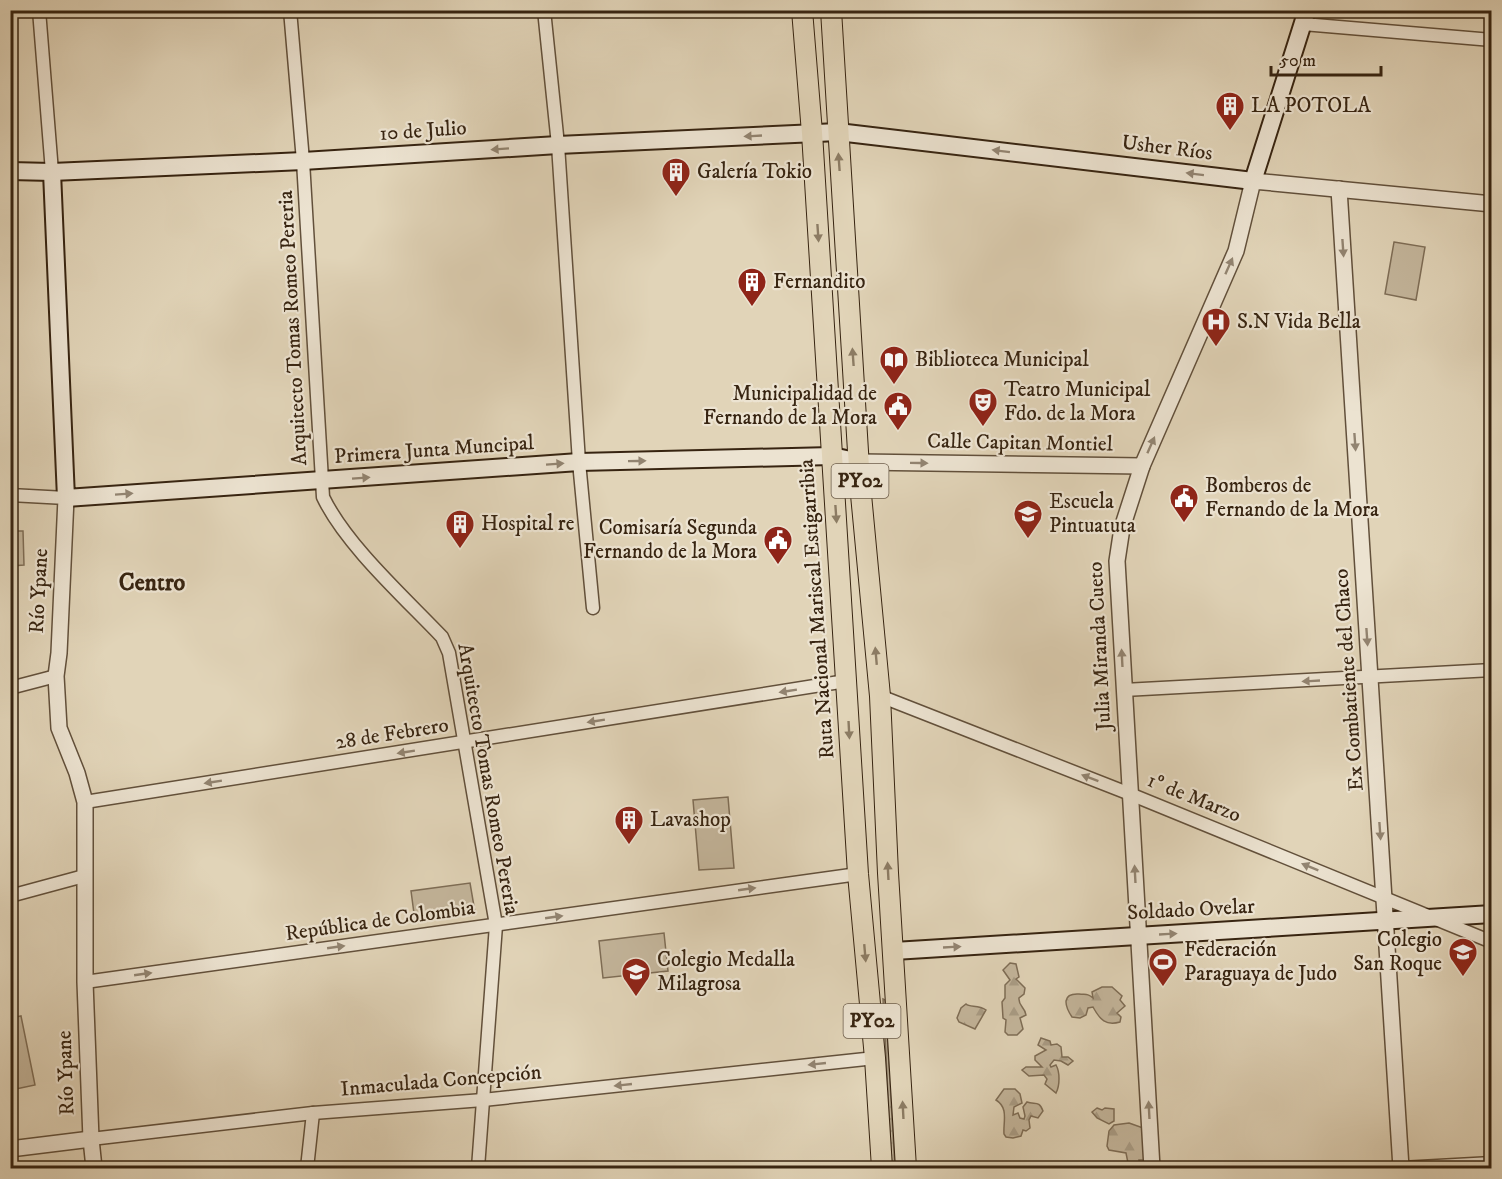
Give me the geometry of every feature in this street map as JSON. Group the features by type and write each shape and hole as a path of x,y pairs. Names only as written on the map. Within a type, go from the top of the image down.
{"highway":[{"name":"Ruta Nacional Mariscal Estigarribia","path":"802,10 812,133 858,874 875,1058 882,1168"},
{"name":"PY02","path":"831,10 861,462 860,484 879,696 906,1168"},
{"path":"862,914 891,910"}],"main road":[{"name":"Julia Miranda Cueto","path":"1253,181 1305,17"},
{"name":"10 de Julio","path":"10,171 52,172 303,161 558,145 838,132"},
{"name":"Usher Ríos","path":"838,132 1253,181"},
{"name":"Río Ypane","path":"52,172 66,498"},
{"name":"Primera Junta Muncipal","path":"66,498 579,462 832,456 861,462"},
{"name":"Soldado Ovelar","path":"894,951 1491,914"}],"street":[{"name":"Río Ypane","path":"39,10 52,172"},
{"name":"Arquitecto Tomas Romeo Pereria","path":"290,10 303,161 322,497 332,516 372,563 442,637 449,652 496,925 478,1168"},
{"path":"544,10 558,145 579,462 593,608"},
{"path":"1305,17 1491,40"},
{"name":"Usher Ríos","path":"1253,181 1491,204"},
{"name":"Julia Miranda Cueto","path":"1152,1168 1117,561 1122,528 1142,466 1236,251 1253,181"},
{"name":"Ex Combatiente del Chaco","path":"1339,189 1401,1168"},
{"name":"Calle Capitan Montiel","path":"861,462 1142,466"},
{"name":"Primera Junta Muncipal","path":"10,495 66,498"},
{"name":"Río Ypane","path":"66,498 56,676 59,728 77,773 85,802 86,982 94,1168"},
{"path":"1124,690 1491,670"},
{"path":"10,688 56,676"},
{"name":"28 de Febrero","path":"85,802 846,681"},
{"name":"1º de Marzo","path":"879,696 1130,794 1491,942"},
{"name":"República de Colombia","path":"86,982 858,874"},
{"path":"10,896 84,876"},
{"name":"Inmaculada Concepción","path":"10,1149 313,1113 483,1100 875,1058"},
{"path":"307,1168 313,1113"},
{"path":"1401,1168 1491,1163"}],"green space":[{"path":"1394,242 1425,247 1416,300 1385,294"},
{"path":"10,531 23,531 24,565 11,566"},
{"path":"728,797 734,868 699,870 693,800"},
{"path":"470,883 475,912 415,921 411,891"},
{"path":"664,933 668,971 603,978 599,941"},
{"path":"1010,963 1016,964 1019,977 1016,979 1025,988 1019,1001 1026,1015 1020,1018 1023,1029 1017,1035 1008,1035 1005,1032 1006,1020 1003,1018 1002,1002 1005,998 1005,985 1010,980 1003,970"},
{"path":"1102,987 1112,987 1122,996 1120,1000 1125,1006 1117,1013 1121,1017 1120,1022 1104,1021 1093,1007 1088,1008 1086,1015 1080,1018 1072,1017 1066,1004 1070,995 1088,995 1093,998 1092,992"},
{"path":"883,999 885,1000 895,1168 892,1168"},
{"path":"966,1004 986,1010 975,1029 959,1022 957,1018 961,1008"},
{"path":"21,1016 35,1085 11,1090 11,1018"},
{"path":"1041,1038 1050,1041 1051,1045 1057,1044 1061,1047 1062,1057 1068,1057 1073,1061 1068,1065 1054,1060 1050,1065 1051,1067 1056,1065 1058,1071 1059,1082 1056,1093 1045,1084 1047,1079 1044,1075 1029,1076 1022,1070 1026,1067 1042,1067 1035,1060 1035,1056 1046,1050 1038,1045"},
{"path":"1004,1089 1015,1089 1020,1094 1022,1103 1014,1107 1013,1115 1018,1113 1020,1118 1024,1119 1023,1107 1027,1102 1038,1104 1043,1111 1038,1118 1031,1116 1030,1128 1023,1130 1021,1136 1013,1138 1006,1137 1004,1134 1004,1111 996,1100"},
{"path":"1097,1108 1114,1109 1114,1121 1109,1124 1097,1118 1092,1112"},
{"path":"1129,1123 1146,1129 1145,1160 1139,1160 1140,1168 1129,1168 1126,1153 1109,1150 1107,1146 1109,1131 1114,1125"}],"place":[{"name":"LA POTOLA","path":"1230,132"},
{"name":"Galería Tokio","path":"676,198"},
{"name":"Fernandito","path":"752,308"},
{"name":"S.N Vida Bella","path":"1216,348"},
{"name":"Biblioteca Municipal","path":"894,386"},
{"name":"Teatro Municipal Fdo. de la Mora","path":"983,428"},
{"name":"Municipalidad de Fernando de la Mora","path":"898,432"},
{"name":"Bomberos de Fernando de la Mora","path":"1184,524"},
{"name":"Escuela Pintuatuta","path":"1028,540"},
{"name":"Hospital re","path":"460,550"},
{"name":"Comisaría Segunda Fernando de la Mora","path":"778,566"},
{"name":"Lavashop","path":"629,846"},
{"name":"Colegio San Roque","path":"1463,978"},
{"name":"Federación Paraguaya de Judo","path":"1163,988"},
{"name":"Colegio Medalla Milagrosa","path":"636,998"}],"district":[{"name":"Centro","path":"152,583"}]}
